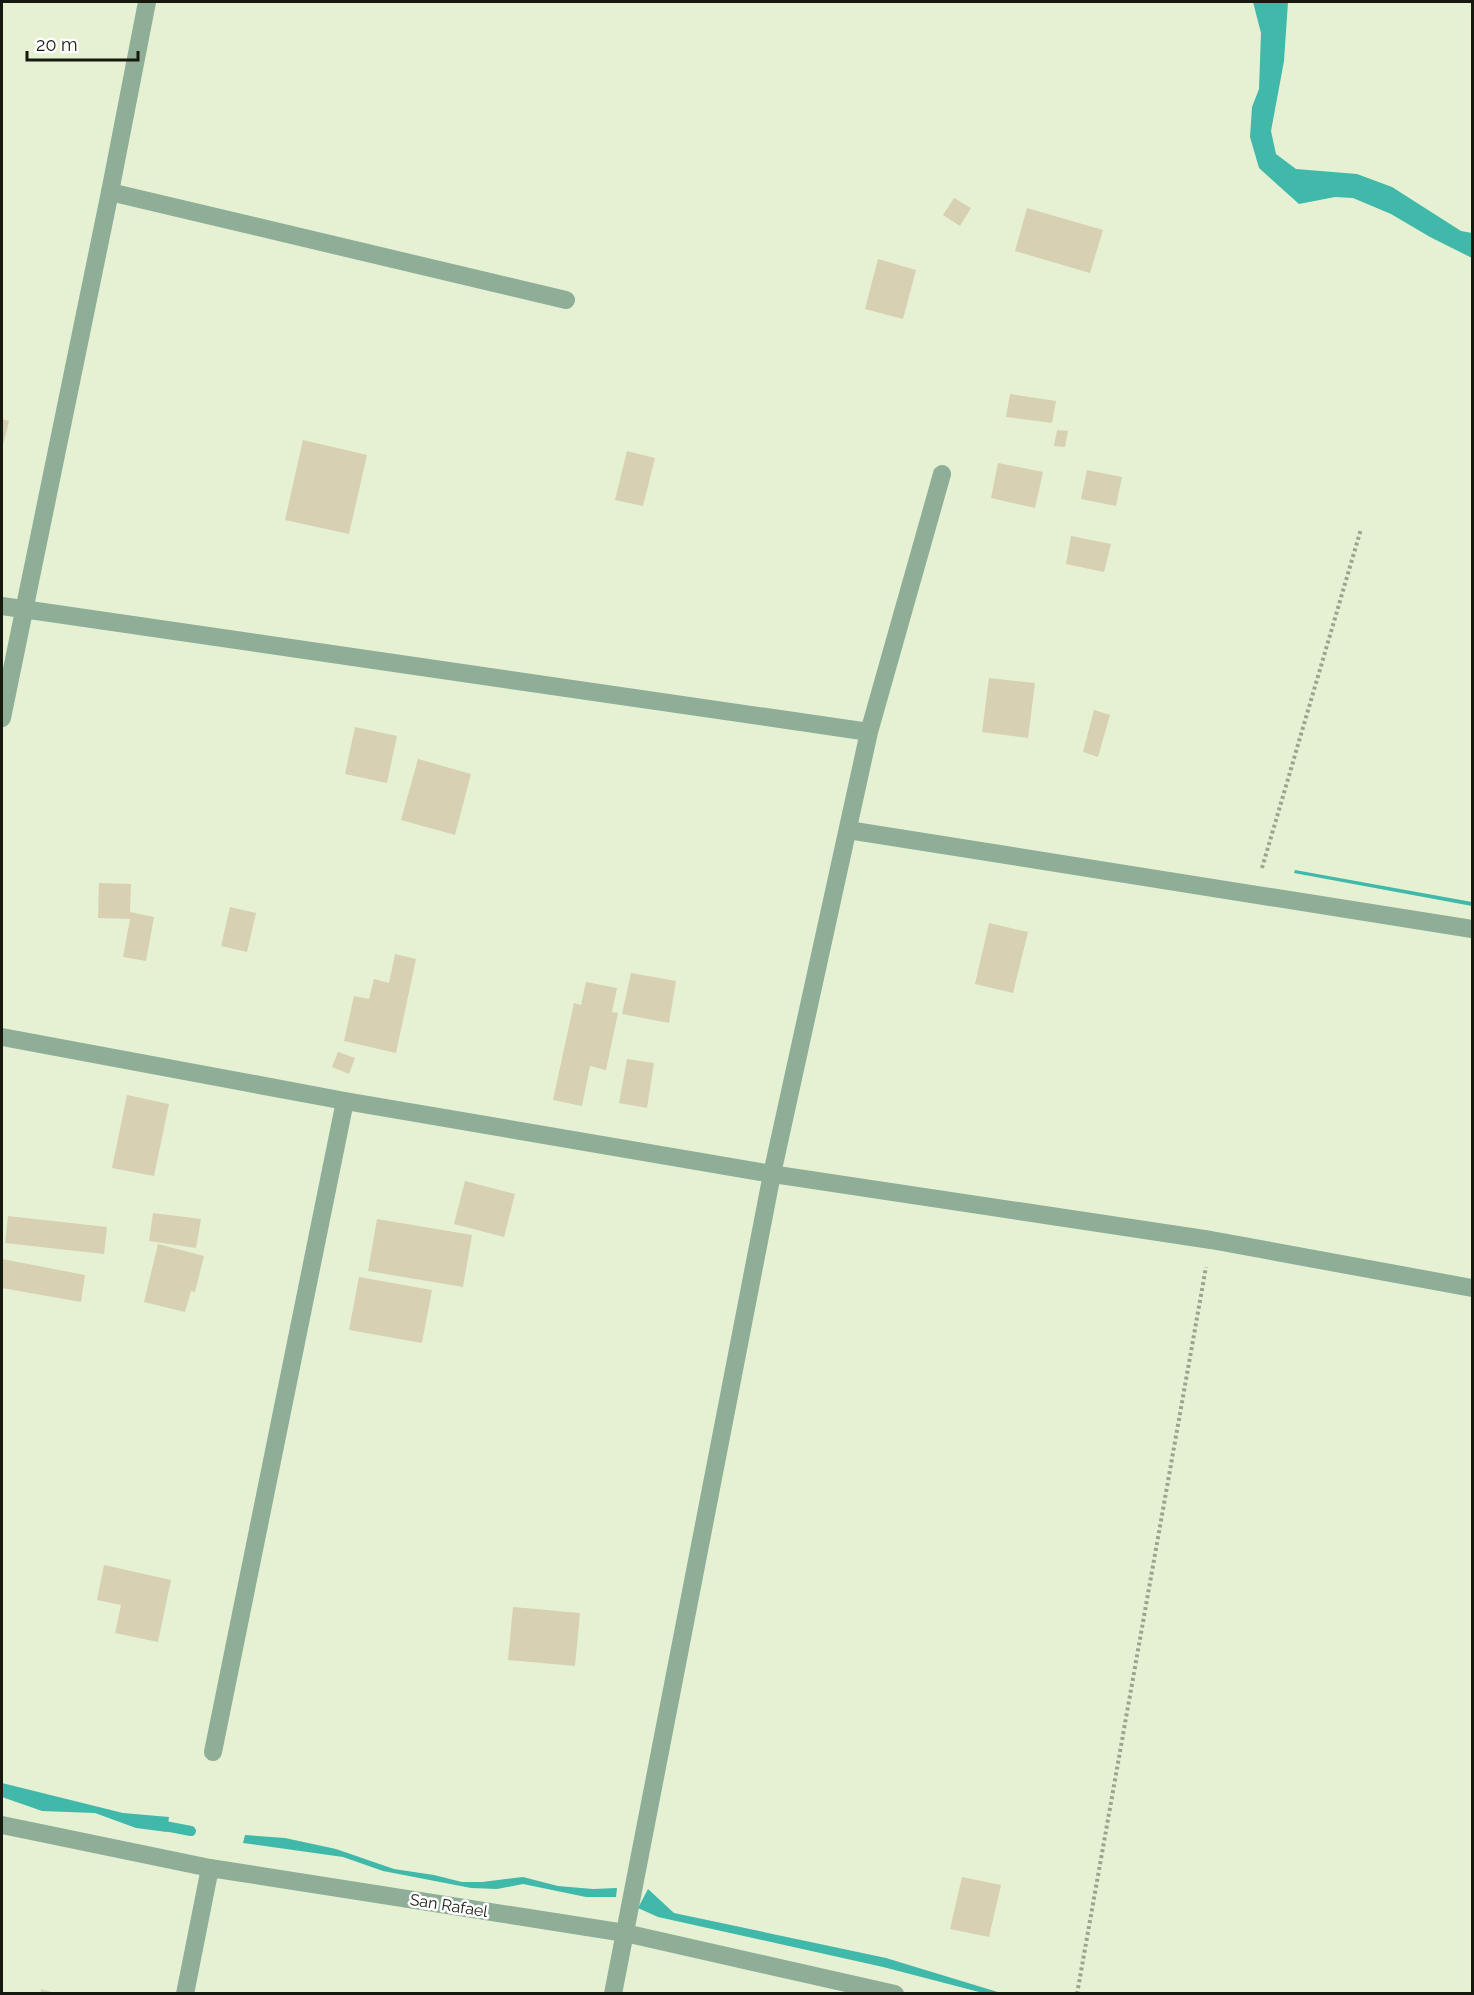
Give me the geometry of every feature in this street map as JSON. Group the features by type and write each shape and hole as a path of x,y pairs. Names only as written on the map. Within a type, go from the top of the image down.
{"street":[{"path":"2,718 147,2"},
{"path":"110,192 566,300"},
{"path":"613,1994 772,1174 869,732 942,474"},
{"path":"2,606 869,732"},
{"path":"848,830 1473,929"},
{"path":"2,1037 345,1101 772,1174 1211,1239 1473,1288"},
{"path":"213,1752 345,1101"},
{"name":"San Rafael","path":"2,1825 210,1868 625,1933 895,1994"},
{"path":"185,1994 210,1868"}],"path":[{"path":"1254,895 1360,529"},
{"path":"1077,1994 1211,1239"}],"water":[{"path":"1253,2 1288,2 1284,61 1271,131 1276,154 1296,169 1357,174 1392,187 1461,231 1472,233 1472,258 1391,214 1353,198 1335,197 1299,204 1259,168 1250,137 1252,107 1259,89 1261,33"},
{"path":"1295,870 1472,902 1472,906 1294,873"},
{"path":"2,1783 123,1813 169,1817 167,1832 136,1828 95,1813 42,1811 2,1797"},
{"path":"245,1835 285,1838 336,1849 394,1869 462,1882 523,1877 558,1886 593,1889 617,1888 616,1897 586,1897 523,1884 497,1889 471,1888 383,1871 343,1857 243,1843"},
{"path":"648,1889 674,1913 886,1958 1001,1993 983,1993 883,1967 658,1917 638,1908"}],"building":[{"path":"954,198 971,208 960,226 943,215"},
{"path":"1027,208 1103,230 1090,273 1015,251"},
{"path":"878,259 916,270 903,319 865,309"},
{"path":"1010,394 1056,401 1052,423 1006,417"},
{"path":"2,419 9,421 2,449"},
{"path":"1057,430 1068,431 1065,447 1054,446"},
{"path":"303,440 367,455 349,534 285,520"},
{"path":"627,451 655,458 643,506 615,500"},
{"path":"998,463 1043,472 1035,508 991,498"},
{"path":"1087,470 1122,477 1116,506 1081,499"},
{"path":"1071,536 1111,544 1104,572 1066,564"},
{"path":"989,678 1035,683 1028,738 982,732"},
{"path":"1094,710 1110,715 1098,757 1083,752"},
{"path":"355,727 397,736 387,783 345,774"},
{"path":"418,759 471,774 455,835 401,820"},
{"path":"99,883 131,884 130,912 154,917 146,961 123,957 130,919 98,918"},
{"path":"230,907 256,913 247,952 221,946"},
{"path":"989,923 1028,932 1013,993 975,984"},
{"path":"395,954 416,959 396,1053 344,1041 354,996 369,999 374,979 389,983"},
{"path":"631,973 676,981 669,1023 622,1014"},
{"path":"586,982 617,988 612,1012 618,1013 606,1070 590,1066 582,1106 553,1100 574,1003 581,1005"},
{"path":"338,1052 355,1058 349,1074 332,1067"},
{"path":"627,1059 654,1063 647,1108 619,1103"},
{"path":"127,1095 169,1104 154,1176 112,1168"},
{"path":"465,1181 515,1194 504,1237 454,1224"},
{"path":"153,1213 201,1219 196,1248 149,1241"},
{"path":"8,1216 107,1227 104,1254 5,1243"},
{"path":"377,1219 472,1235 463,1287 368,1271"},
{"path":"158,1244 204,1256 195,1292 191,1291 185,1312 144,1302"},
{"path":"2,1259 85,1275 81,1302 2,1288"},
{"path":"359,1277 432,1290 422,1343 349,1330"},
{"path":"104,1565 171,1580 158,1642 115,1633 121,1605 97,1600"},
{"path":"513,1607 580,1613 575,1666 508,1660"},
{"path":"962,1877 1001,1885 989,1937 950,1929"},
{"path":"41,1989 55,1993 40,1994"}],"waterway":[{"path":"154,1824 191,1831"}]}
